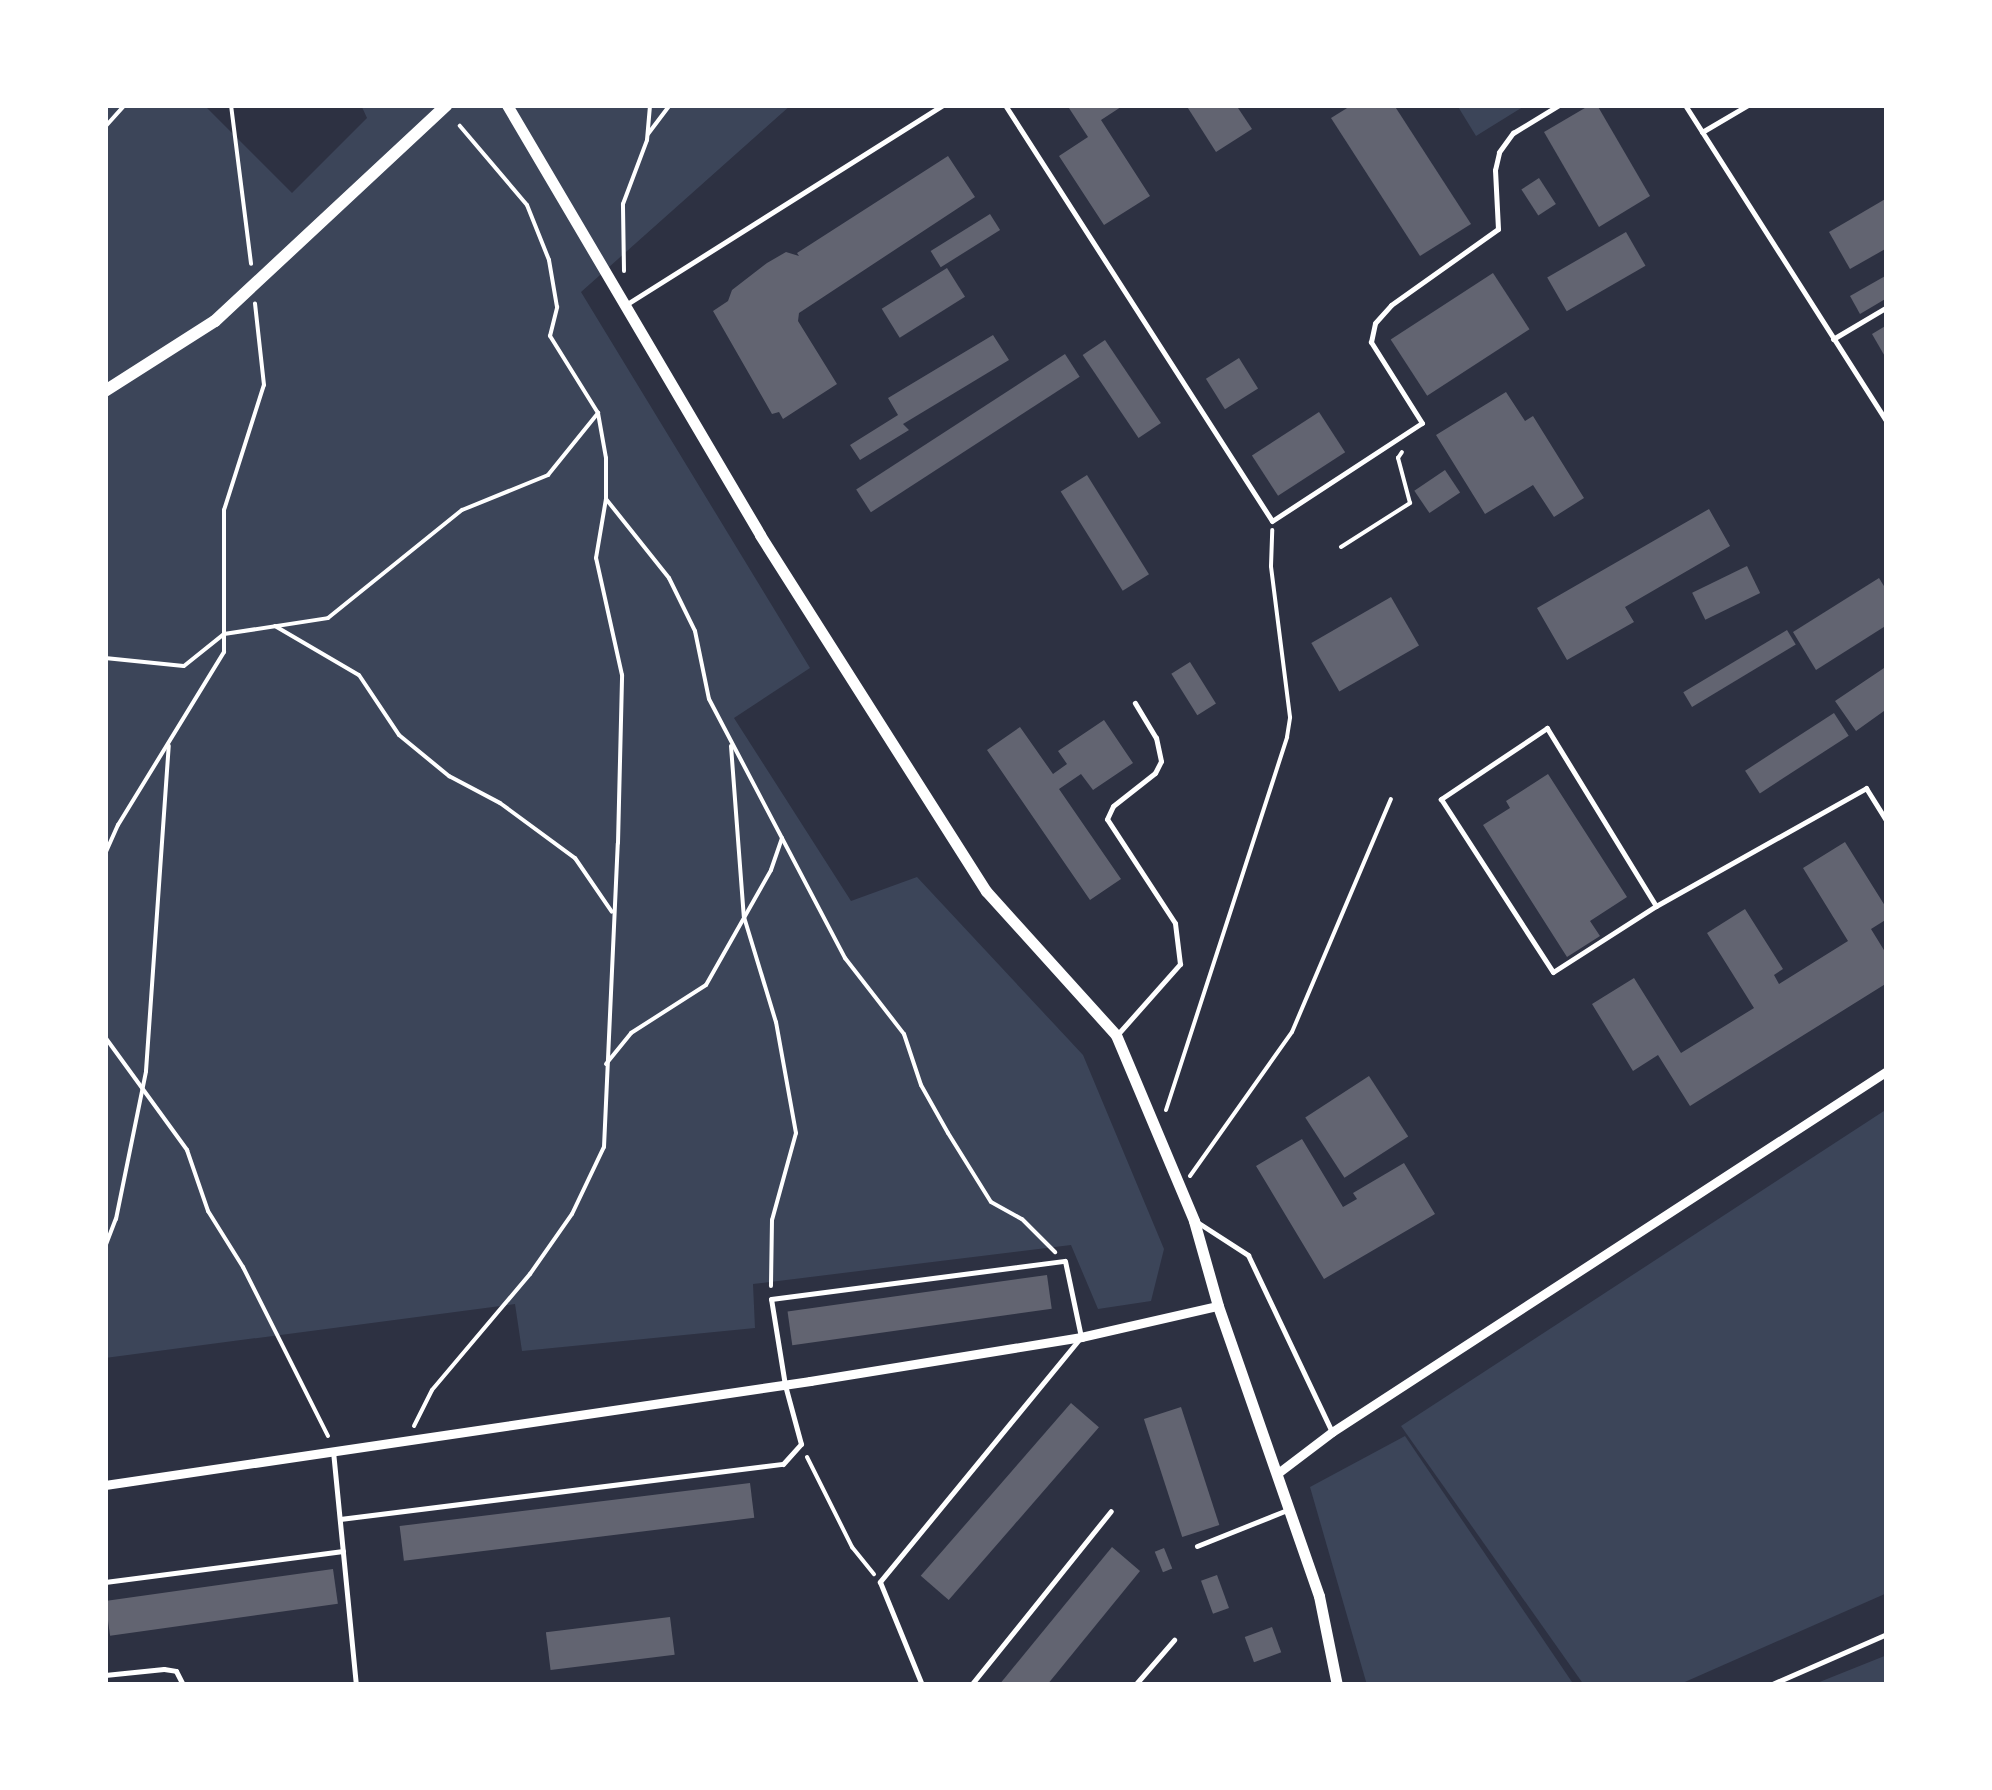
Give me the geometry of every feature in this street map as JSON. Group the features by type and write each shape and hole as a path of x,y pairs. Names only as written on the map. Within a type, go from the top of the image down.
{"main road":[{"path":"105,391 162,358 254,286 447,105"}],"street":[{"path":"507,105 848,679 986,891 1116,1036 1194,1221 1218,1306 1319,1596 1338,1685"},
{"path":"1278,1473 1332,1432 1887,1071"},
{"path":"105,1485 1081,1338 1218,1306"}],"lane":[{"path":"625,306 942,105"},
{"path":"1004,105 1272,521 1422,423 1372,342 1374,323 1390,305 1498,229 1495,170 1499,152 1513,133 1559,105"},
{"path":"1685,105 1887,422"},
{"path":"1702,132 1748,105"},
{"path":"1833,338 1887,307"},
{"path":"1116,1036 1180,964 1176,923 1107,819 1113,806 1155,773 1161,761 1156,738 1136,704"},
{"path":"1656,906 1547,728 1441,799 1553,972 1656,906 1866,788 1887,821"},
{"path":"1194,1221 1248,1255 1332,1432"},
{"path":"340,1519 783,1464 801,1444 785,1385 771,1299 1064,1262 1081,1338 880,1582 922,1685"},
{"path":"333,1451 356,1685"},
{"path":"1197,1546 1290,1509"},
{"path":"971,1685 1111,1511"},
{"path":"105,1582 343,1551"},
{"path":"1770,1685 1887,1634"},
{"path":"1135,1685 1174,1640"},
{"path":"105,1676 164,1668 176,1671 183,1685"}],"path":[{"path":"105,127 125,105"},
{"path":"105,854 224,652 224,510 264,385 231,105"},
{"path":"624,273 624,204 648,134 650,105"},
{"path":"648,134 670,105"},
{"path":"406,1441 432,1390 530,1274 572,1214 604,1148 618,843 622,675 596,558 606,499 606,458 598,412 550,336 556,307 549,260 527,205 460,126"},
{"path":"105,658 184,666 224,634 328,618 462,510 548,475 598,412"},
{"path":"1341,548 1410,503 1398,458 1422,423"},
{"path":"606,499 668,578 694,631 709,699 730,741 845,958 904,1034 921,1085 991,1202 1022,1219 1064,1262"},
{"path":"1158,1135 1287,737 1290,717 1271,566 1272,521"},
{"path":"275,626 359,675 399,735 448,776 500,803 575,858 612,912"},
{"path":"730,741 744,917 776,1022 796,1134 772,1220 771,1299"},
{"path":"105,1247 116,1218 141,1092 169,742"},
{"path":"1182,1188 1292,1032 1390,799"},
{"path":"606,1064 631,1033 706,985 771,870 782,837"},
{"path":"105,1036 141,1092 187,1150 208,1211 242,1267 333,1451"},
{"path":"801,1444 852,1547 880,1582"}],"shaded area":[{"path":"105,105 204,105 292,193 367,118 361,105 791,105 581,292 810,668 734,718 851,901 917,877 1083,1055 1164,1249 1151,1301 1098,1309 1071,1245 753,1284 755,1328 522,1351 515,1304 105,1358"},
{"path":"1457,105 1526,105 1476,136"},
{"path":"1887,1109 1887,1593 1678,1685 1584,1685 1401,1426"},
{"path":"1405,1436 1574,1685 1367,1685 1310,1487"},
{"path":"1887,1655 1887,1685 1812,1685"}],"building":[{"path":"1067,105 1124,105 1101,120 1150,196 1104,225 1059,156 1088,137"},
{"path":"1186,105 1236,105 1252,129 1216,152"},
{"path":"1352,105 1394,105 1471,224 1420,256 1331,118"},
{"path":"1590,105 1597,105 1650,196 1599,227 1544,132"},
{"path":"948,156 975,197 799,313 798,321 837,384 783,419 779,412 772,414 713,311 728,301 732,290 767,263 786,252 799,256 797,253"},
{"path":"1539,178 1556,204 1538,215 1521,189"},
{"path":"1887,198 1887,248 1850,269 1829,232"},
{"path":"990,214 1000,230 941,267 931,251"},
{"path":"1626,232 1646,266 1567,311 1547,278"},
{"path":"947,268 965,297 900,338 882,309"},
{"path":"1493,273 1529,329 1427,396 1391,339"},
{"path":"1887,275 1887,298 1860,314 1850,296"},
{"path":"1887,325 1887,360 1872,334"},
{"path":"993,335 1009,360 903,424 909,430 860,460 850,445 898,415 888,398"},
{"path":"1105,340 1161,423 1139,438 1083,355"},
{"path":"1065,354 1080,377 871,512 856,490"},
{"path":"1239,358 1258,389 1225,409 1206,379"},
{"path":"1506,392 1525,421 1533,416 1584,498 1554,517 1533,485 1485,514 1436,435"},
{"path":"1319,412 1345,452 1278,496 1252,456"},
{"path":"1445,470 1460,492 1429,513 1414,491"},
{"path":"1087,475 1149,574 1123,591 1061,491"},
{"path":"1709,509 1730,546 1625,607 1634,622 1567,660 1537,608"},
{"path":"1747,566 1760,593 1705,620 1692,593"},
{"path":"1879,578 1887,591 1887,625 1816,670 1793,632"},
{"path":"1391,597 1419,645 1339,691 1311,643"},
{"path":"1787,630 1796,645 1692,707 1683,692"},
{"path":"1190,662 1216,704 1197,715 1171,674"},
{"path":"1887,666 1887,716 1884,711 1856,731 1835,701"},
{"path":"1834,713 1849,736 1760,793 1745,771"},
{"path":"1104,720 1133,763 1093,790 1081,774 1059,789 1121,879 1090,900 987,750 1020,727 1053,774 1067,764 1058,751"},
{"path":"1548,774 1627,897 1590,921 1600,936 1567,957 1483,825 1510,808 1506,801"},
{"path":"1845,842 1887,909 1887,919 1871,929 1887,955 1887,983 1690,1106 1658,1055 1633,1071 1592,1004 1634,978 1681,1053 1754,1008 1707,933 1745,909 1783,969 1774,975 1779,984 1848,941 1803,868"},
{"path":"1369,1076 1408,1136 1344,1178 1305,1117"},
{"path":"1302,1139 1343,1207 1357,1199 1353,1193 1404,1163 1435,1214 1324,1279 1256,1166"},
{"path":"1047,1275 1052,1309 792,1345 788,1311"},
{"path":"1071,1403 1099,1427 949,1600 921,1576"},
{"path":"1181,1407 1219,1525 1182,1537 1144,1419"},
{"path":"750,1483 754,1518 404,1561 400,1526"},
{"path":"1112,1547 1140,1571 1047,1685 999,1685"},
{"path":"1164,1548 1172,1568 1163,1572 1155,1552"},
{"path":"333,1569 338,1604 110,1636 105,1601"},
{"path":"1217,1575 1229,1608 1213,1614 1201,1581"},
{"path":"670,1617 675,1655 551,1670 546,1632"},
{"path":"1272,1627 1281,1652 1254,1662 1245,1637"}]}
